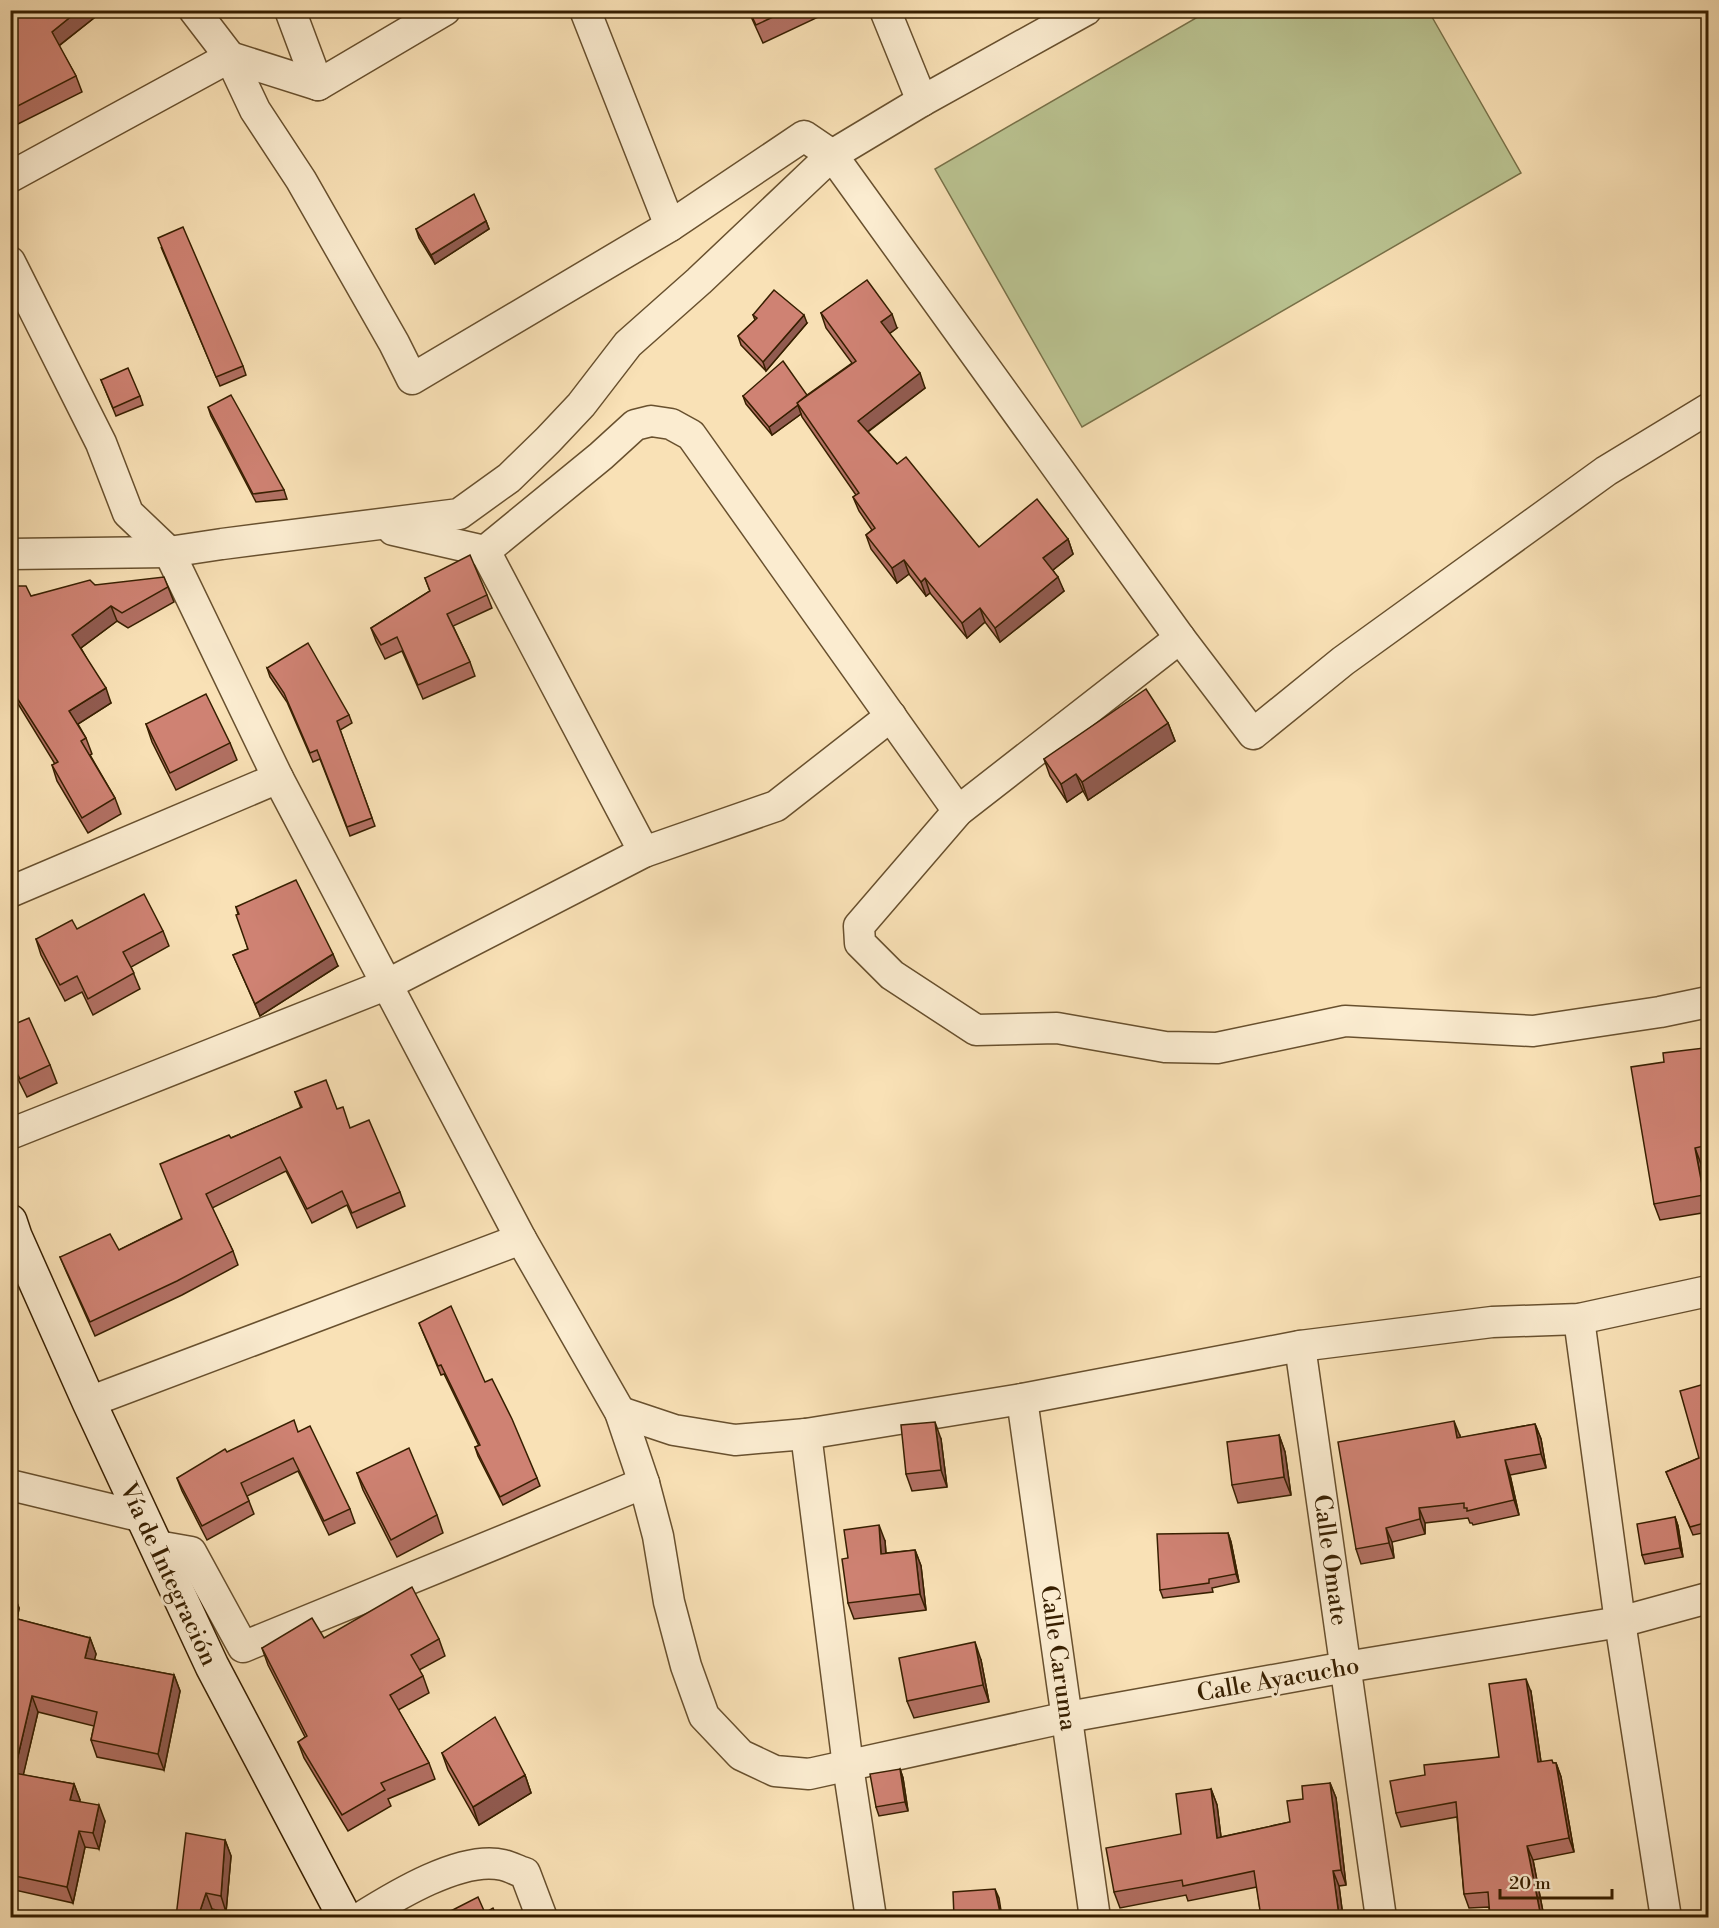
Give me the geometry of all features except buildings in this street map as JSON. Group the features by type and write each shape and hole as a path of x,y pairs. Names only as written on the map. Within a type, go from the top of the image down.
{"main road":[{"name":"Vía de Integración","path":"12,1237 212,1666 345,1917"}],"street":[{"path":"194,10 230,57 255,110 301,180 394,343 412,380 670,226 804,136 832,155 1180,638 1253,734 1343,661 1597,478 1708,409"},
{"path":"290,10 318,85"},
{"path":"10,177 230,57 318,85 445,10"},
{"path":"585,10 670,226"},
{"path":"885,10 922,101"},
{"path":"10,554 169,552 459,514 508,478 549,440 581,405 628,344 699,281 832,155 922,101 1086,10"},
{"path":"10,262 100,443 128,513 169,552"},
{"path":"485,551 601,456 634,425 651,422 671,424 691,435 958,811"},
{"path":"376,526 485,551 644,852"},
{"name":"Calle Ayacucho","path":"169,552 278,778 521,1239 620,1412 644,1483 658,1536 669,1602 686,1666 704,1716 741,1755 775,1771 809,1774 1068,1717 1346,1667 1620,1622 1708,1598"},
{"path":"1180,638 958,811 859,926 860,943 892,975 976,1030 1057,1028 1165,1047 1217,1048 1345,1021 1533,1031 1660,1012 1708,1002"},
{"path":"10,1134 388,984 644,852 776,806 891,716"},
{"path":"10,892 278,778"},
{"path":"89,1402 521,1239"},
{"path":"620,1412 674,1430 735,1440 806,1434 1022,1399 1300,1346 1492,1323 1579,1319 1708,1291"},
{"path":"1579,1319 1620,1622 1666,1917"},
{"name":"Calle Omate","path":"1300,1346 1381,1917"},
{"name":"Calle Caruma","path":"1022,1399 1095,1917"},
{"path":"806,1434 848,1767 871,1917"},
{"path":"157,1546 191,1552 243,1647 644,1483"},
{"path":"10,1485 143,1516"},
{"path":"360,1917 444,1872 474,1864 502,1864 525,1873 542,1917"}],"green space":[{"path":"1428,10 1521,173 1082,427 935,169 1208,11"}]}
